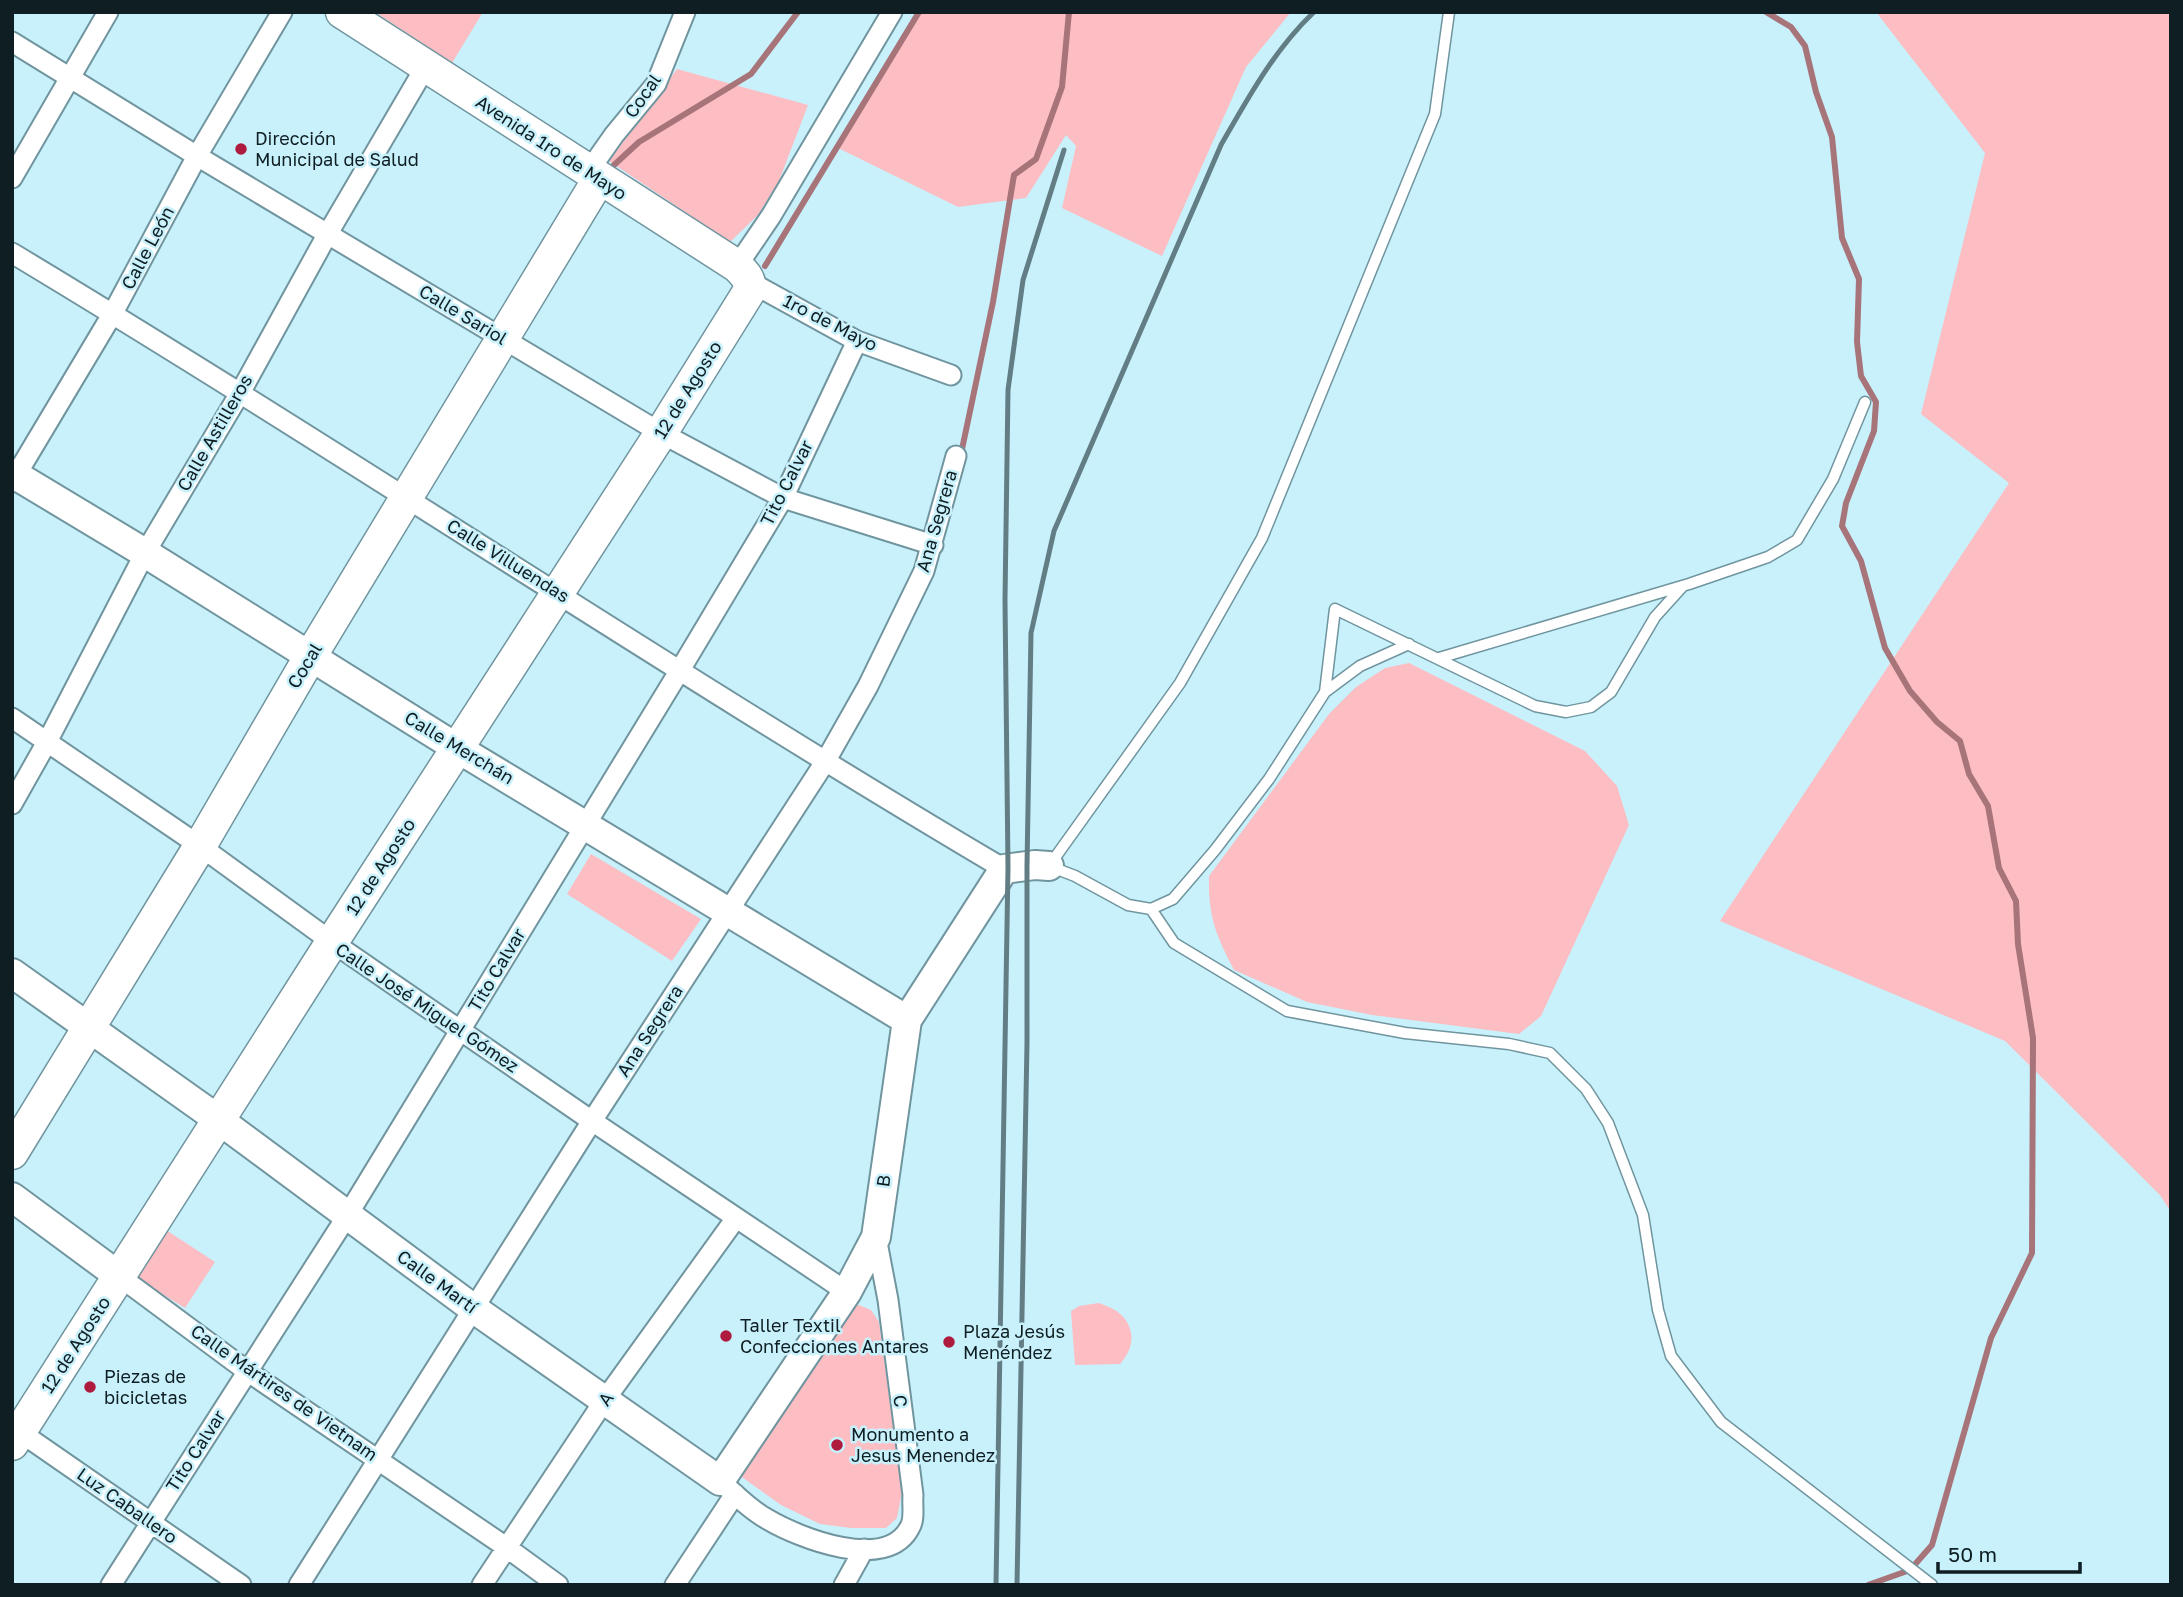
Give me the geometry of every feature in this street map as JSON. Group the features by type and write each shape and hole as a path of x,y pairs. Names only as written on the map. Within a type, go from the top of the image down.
{"main road":[{"name":"Avenida 1ro de Mayo","path":"342,12 594,175 746,279"},
{"name":"Cocal","path":"12,1153 408,498 594,175"},
{"name":"12 de Agosto","path":"15,1434 661,433 746,279"}],"street":[{"path":"12,178 108,12"},
{"name":"Calle León","path":"13,477 113,313 197,156 282,12"},
{"name":"Cocal","path":"594,175 614,135 656,84 685,12"},
{"name":"12 de Agosto","path":"746,279 771,216 892,12"},
{"name":"Calle Sariol","path":"12,42 327,235 661,433 783,498 933,545"},
{"name":"Calle Astilleros","path":"12,804 145,553 240,393 327,235 426,66"},
{"name":"Calle Villuendas","path":"12,253 113,313 825,761 1006,868"},
{"name":"1ro de Mayo","path":"746,279 857,341 951,375"},
{"name":"Tito Calvar","path":"111,1585 346,1216 680,670 783,498 857,341"},
{"name":"Ana Segrera","path":"299,1585 592,1121 825,761 873,675 924,571 956,456"},
{"name":"Calle Merchán","path":"13,477 145,553 457,748 907,1020"},
{"name":"Calle José Miguel Gómez","path":"12,718 200,846 332,943 847,1292"},
{"path":"1006,868 1035,864 1049,866"},
{"name":"B","path":"676,1585 728,1487 847,1292 876,1237 907,1020 1006,868"},
{"name":"Calle Martí","path":"12,973 219,1120 474,1309 728,1487 764,1518 807,1539 873,1549"},
{"name":"Calle Mártires de Vietnam","path":"12,1197 247,1371 506,1546 558,1585"},
{"name":"A","path":"482,1585 604,1401 736,1218"},
{"name":"C","path":"844,1585 873,1549 901,1541 912,1525 913,1495 888,1300 876,1237"},
{"name":"Luz Caballero","path":"15,1434 241,1585"}],"lane":[{"path":"1409,644 1360,666 1325,692 1269,779 1173,900 1151,909 1128,905 1075,876 1049,866 1180,683 1262,538 1435,114 1449,12"},
{"path":"1439,658 1683,586 1768,557 1797,540 1833,479 1866,402"},
{"path":"1325,692 1335,609 1535,706 1566,712 1591,707 1611,691 1654,617 1683,586"},
{"path":"1151,909 1174,943 1287,1011 1405,1032 1509,1044 1550,1053 1586,1089 1608,1123 1643,1215 1658,1310 1671,1356 1721,1422 1931,1585"}],"shaded area":[{"path":"375,12 483,12 452,63"},
{"path":"919,12 1291,12 1246,67 1162,256 1062,208 1076,146 1066,135 1026,198 958,207 836,147"},
{"path":"1876,12 2171,12 2171,1212 2160,1195 2005,1041 1720,921 2009,483 1921,414 1985,153"},
{"path":"677,69 808,105 779,181 758,215 730,242 609,161"},
{"path":"1409,663 1585,751 1617,786 1629,825 1541,1016 1519,1034 1372,1015 1307,1002 1234,970 1214,925 1209,876 1329,714 1356,687 1385,668"},
{"path":"591,854 701,919 672,961 567,894"},
{"path":"166,1230 215,1262 185,1308 136,1278"},
{"path":"1099,1303 1115,1310 1127,1322 1131,1336 1129,1350 1120,1364 1075,1365 1071,1311 1079,1306"},
{"path":"859,1305 871,1310 879,1322 902,1492 897,1518 886,1528 851,1528 820,1524 781,1505 739,1475 848,1307"}],"waterway":[{"path":"614,165 639,142 751,74 798,12"},
{"path":"765,266 919,12"},
{"path":"961,454 993,302 1014,175 1036,159 1062,87 1069,12"},
{"path":"1766,12 1791,27 1805,46 1816,92 1832,137 1842,238 1859,279 1857,342 1861,376 1876,402 1874,431 1846,503 1842,526 1861,561 1885,648 1910,691 1937,722 1960,741 1969,774 1988,806 1999,868 2016,901 2018,944 2033,1038 2032,1253 1991,1338 1932,1545 1910,1570 1868,1585"}],"railway":[{"path":"1017,1585 1031,633 1054,531 1221,145 1274,58 1314,12"},
{"path":"996,1585 1008,867 1005,600 1008,390 1023,280 1064,150"}],"place":[{"name":"Dirección Municipal de Salud","path":"241,149"},
{"name":"Taller Textil Confecciones Antares","path":"726,1336"},
{"name":"Plaza Jesús Menéndez","path":"949,1342"},
{"name":"Piezas de bicicletas","path":"90,1387"},
{"name":"Monumento a Jesus Menendez","path":"837,1445"}]}
